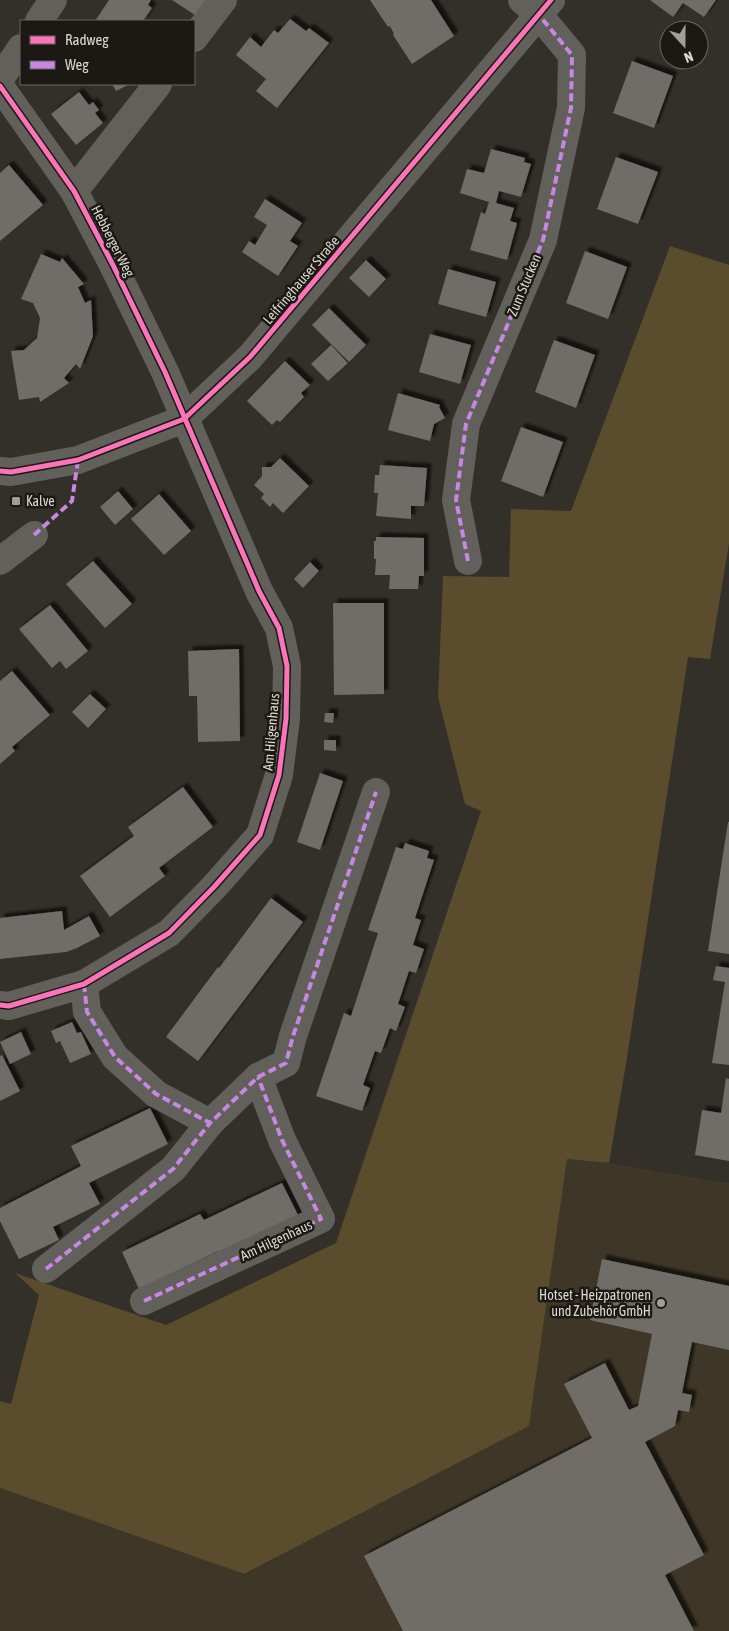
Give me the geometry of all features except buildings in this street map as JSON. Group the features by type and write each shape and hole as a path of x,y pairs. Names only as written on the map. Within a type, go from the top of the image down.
{"street":[{"path":"40,20 53,0"},
{"path":"195,37 223,0"},
{"name":"Leifringhauser Straße","path":"0,471 11,472 78,460 184,419 250,357 537,5"},
{"name":"Zum Stucken","path":"468,560 456,500 466,424 543,240 571,108 572,55 537,5"},
{"path":"0,79 20,49"},
{"path":"74,191 157,85"},
{"name":"Hebberger Weg","path":"0,86 74,191 125,289 184,419"},
{"name":"Am Hilgenhaus","path":"0,1004 10,1006 84,984 169,933 214,887 260,835 279,775 286,719 287,666 278,628 184,419"},
{"path":"0,561 34,535"},
{"path":"46,1269 173,1169 210,1123 258,1077 286,1063 296,1026 376,792"},
{"path":"84,984 87,1012 114,1057 156,1094 210,1123"},
{"name":"Am Hilgenhaus","path":"144,1301 322,1219 282,1140 258,1077"}],"shaded area":[{"path":"670,246 729,265 729,543 710,659 688,657 626,1064 609,1163 567,1159 529,1426 244,1574 0,1488 0,1401 11,1404 39,1295 15,1273 166,1325 336,1243 481,811 465,804 438,697 443,576 509,577 511,509 571,511"},
{"path":"567,1159 609,1163 729,1183 729,1631 0,1631 0,1488 244,1574 529,1426"}],"marked path":[{"path":"468,561 456,500 466,424 543,240 571,108 572,55 539,15"},
{"path":"34,535 72,501 78,460"},
{"path":"84,984 87,1012 115,1057 156,1094 210,1123 258,1077 286,1063 293,1036 376,792"},
{"path":"144,1301 321,1219 282,1140 258,1077"},
{"path":"46,1269 173,1169 210,1123"}],"cycle path":[{"path":"0,471 11,472 78,460 184,419 250,357 551,0"},
{"path":"0,86 74,191 112,263 165,372 259,591 279,628 287,666 286,719 279,775 260,835 214,887 169,933 84,984 9,1006 0,1005"}],"place":[{"name":"Kalve","path":"16,501"},
{"name":"Hotset - Heizpatronen und Zubehör GmbH","path":"661,1303"}]}
